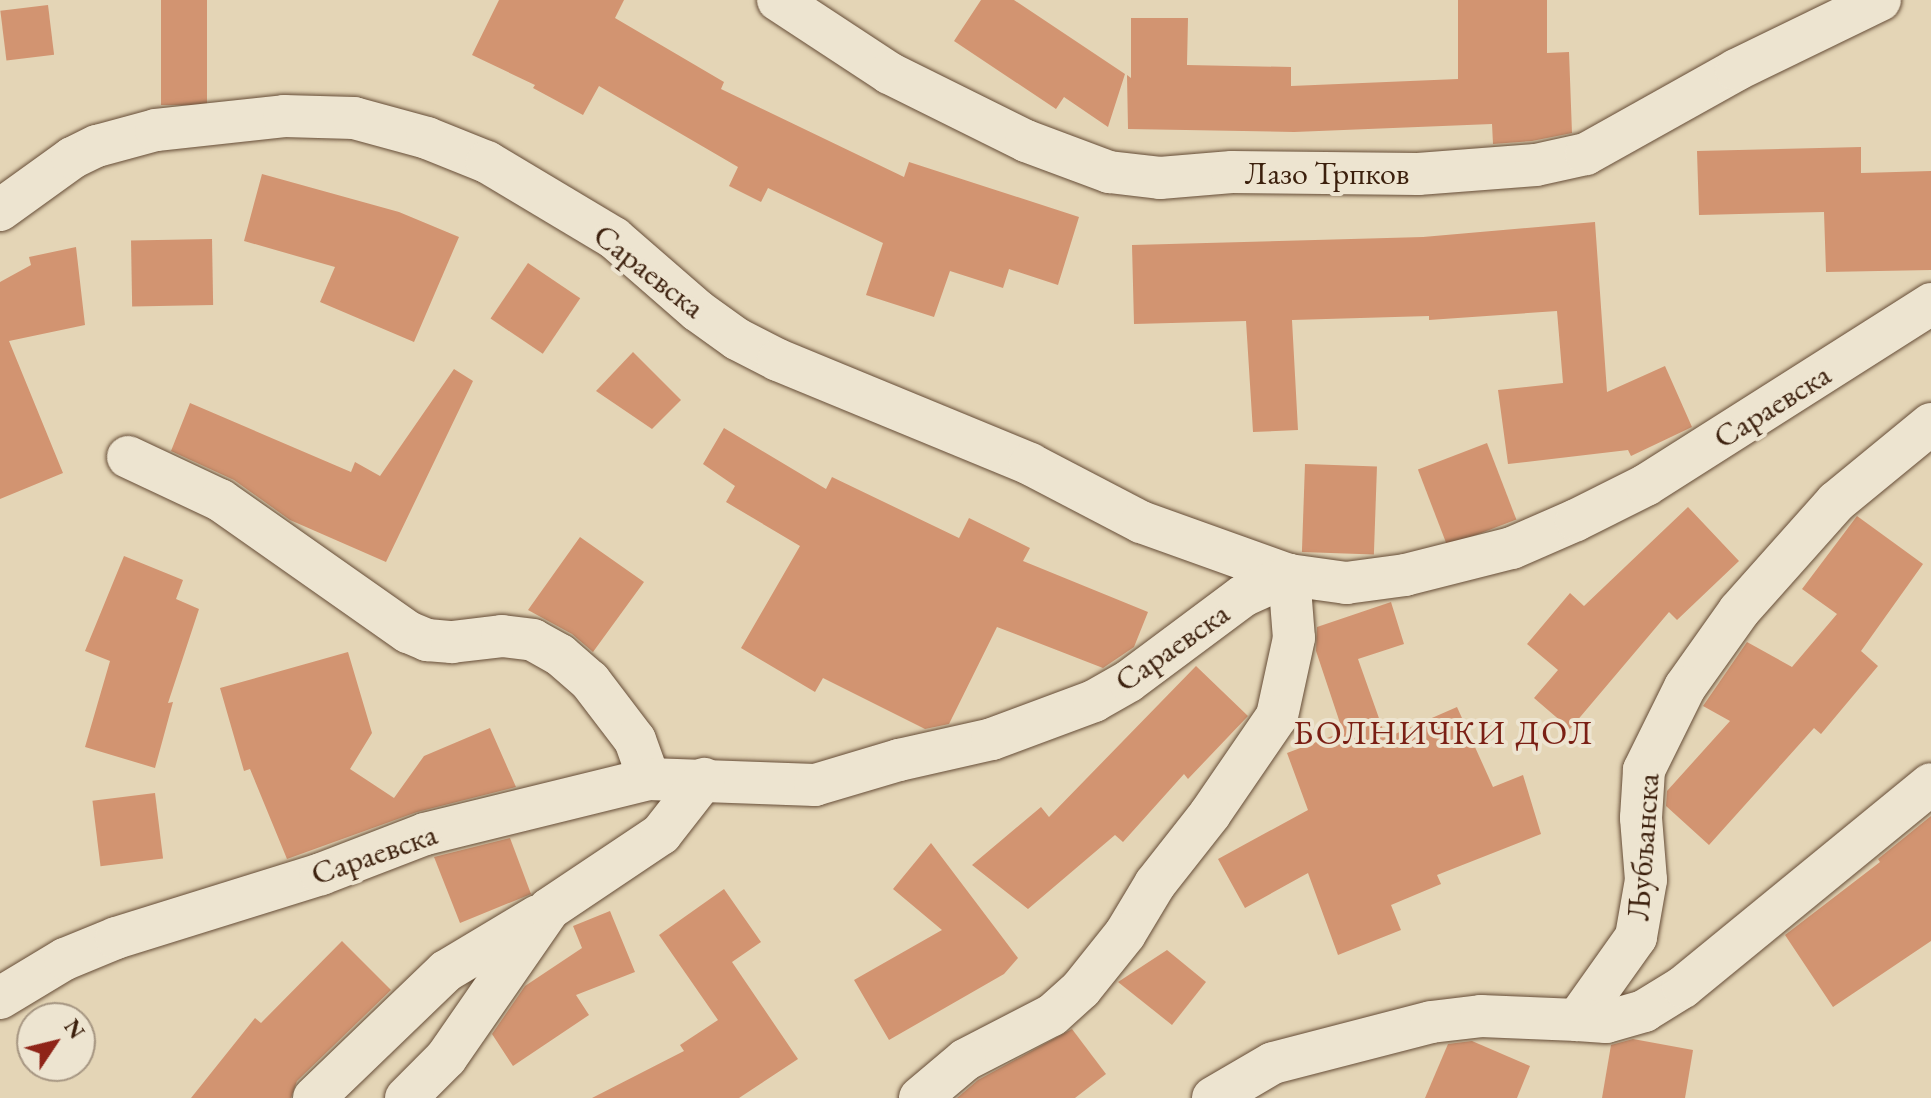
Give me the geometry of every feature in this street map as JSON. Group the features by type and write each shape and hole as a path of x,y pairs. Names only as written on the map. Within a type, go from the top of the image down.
{"street":[{"name":"Лазо Трпков","path":"778,0 889,73 1026,141 1109,172 1160,178 1232,172 1418,174 1536,165 1586,154 1736,70 1880,0"},
{"name":"Сараевска","path":"0,210 72,158 97,146 156,130 284,116 354,118 427,138 487,162 614,238 737,339 940,430 1030,464 1141,522 1289,575 1346,583 1405,575 1512,548 1646,485 1931,304"},
{"name":"Љубљанска","path":"1577,1020 1636,937 1646,880 1641,818 1644,770 1685,687 1739,611 1836,502 1931,424"},
{"path":"128,457 220,500 408,632 427,640 452,642 502,636 533,640 560,655 590,681 635,740 649,779"},
{"name":"Сараевска","path":"0,998 65,959 116,938 321,874 425,834 649,779 815,785 899,760 992,739 1050,720 1129,681 1243,596 1289,575"},
{"path":"920,1098 965,1060 1052,1015 1081,989 1125,934 1155,884 1210,814 1277,716 1294,638 1289,575"},
{"path":"314,1098 446,971 549,909 661,834 704,779"},
{"path":"1213,1098 1273,1063 1431,1022 1481,1016 1606,1022 1644,1011 1683,987 1931,784"},
{"path":"406,1098 446,1058 549,909"}],"building":[{"path":"161,0 207,0 207,105 161,105"},
{"path":"499,0 624,0 615,18 724,82 721,89 904,177 909,162 1079,217 1058,285 1009,269 1003,288 950,271 934,317 866,295 883,243 768,188 761,202 729,186 738,167 599,86 583,115 533,88 535,85 472,55"},
{"path":"981,0 1014,0 1125,74 1108,127 1064,97 1056,109 954,41"},
{"path":"1458,0 1547,0 1547,53 1569,52 1572,133 1532,141 1493,144 1492,124 1294,132 1128,129 1127,75 1131,78 1131,18 1188,18 1187,65 1291,67 1291,86 1458,79"},
{"path":"48,5 54,55 6,60 0,11"},
{"path":"1861,147 1861,173 1931,171 1931,270 1826,272 1824,212 1699,215 1697,151"},
{"path":"262,174 399,212 459,237 414,342 320,302 335,267 244,241"},
{"path":"1595,222 1607,392 1665,366 1692,427 1631,456 1628,450 1508,464 1498,390 1563,383 1557,311 1429,320 1429,316 1292,320 1298,430 1253,432 1246,321 1134,324 1132,245 1423,237"},
{"path":"212,239 213,305 132,306 131,240"},
{"path":"76,247 85,325 9,341 63,473 0,499 0,282 31,265 29,257"},
{"path":"528,263 580,298 543,354 491,319"},
{"path":"633,352 681,400 652,429 596,391"},
{"path":"454,369 473,381 386,562 290,520 234,480 171,451 190,403 351,472 355,462 380,476"},
{"path":"724,428 826,489 832,477 959,538 969,518 1030,548 1023,561 1148,612 1134,647 1103,668 997,627 949,724 925,729 823,678 815,692 741,648 800,546 726,502 735,486 703,464"},
{"path":"1487,443 1516,520 1447,546 1418,470"},
{"path":"1305,464 1377,467 1374,554 1302,552"},
{"path":"1688,507 1739,561 1677,620 1669,612 1570,729 1534,698 1558,670 1527,644 1570,593 1584,606"},
{"path":"1857,516 1923,564 1861,651 1878,666 1821,734 1814,728 1709,845 1666,806 1667,791 1730,721 1703,706 1747,642 1792,667 1837,614 1802,589"},
{"path":"580,537 644,582 593,652 572,634 528,610"},
{"path":"124,556 183,580 176,599 199,609 168,703 173,702 155,768 85,747 110,661 85,651"},
{"path":"1391,602 1404,644 1358,659 1386,738 1457,707 1493,787 1523,775 1541,834 1437,875 1441,884 1391,905 1401,930 1338,955 1308,873 1245,908 1218,859 1308,810 1287,753 1343,732 1316,651 1317,627"},
{"path":"348,652 372,733 350,769 394,798 424,756 490,728 516,787 417,812 287,859 250,769 244,771 220,688"},
{"path":"1196,666 1248,716 1188,779 1184,774 1123,842 1115,835 1028,909 972,865 1041,807 1049,817"},
{"path":"155,793 163,859 101,866 92,801"},
{"path":"1931,816 1931,941 1833,1007 1785,935 1880,862 1878,859"},
{"path":"510,838 531,894 460,923 434,857"},
{"path":"931,843 1018,958 1004,974 889,1040 854,980 942,930 893,889"},
{"path":"724,889 761,942 732,962 798,1059 739,1098 592,1098 684,1051 680,1045 718,1020 659,935"},
{"path":"610,911 635,972 576,995 589,1015 513,1066 492,1034 525,986 582,948 573,926"},
{"path":"342,941 391,990 297,1081 291,1098 191,1098 255,1018 261,1023"},
{"path":"1167,950 1206,982 1172,1025 1118,982"},
{"path":"1072,1029 1106,1074 1075,1098 957,1098 978,1080"},
{"path":"1633,1039 1693,1050 1685,1098 1602,1098 1611,1045"},
{"path":"1472,1041 1530,1066 1517,1098 1425,1098 1448,1044"}],"district":[{"name":"БОЛНИЧКИ ДОЛ","path":"1444,733"}]}
